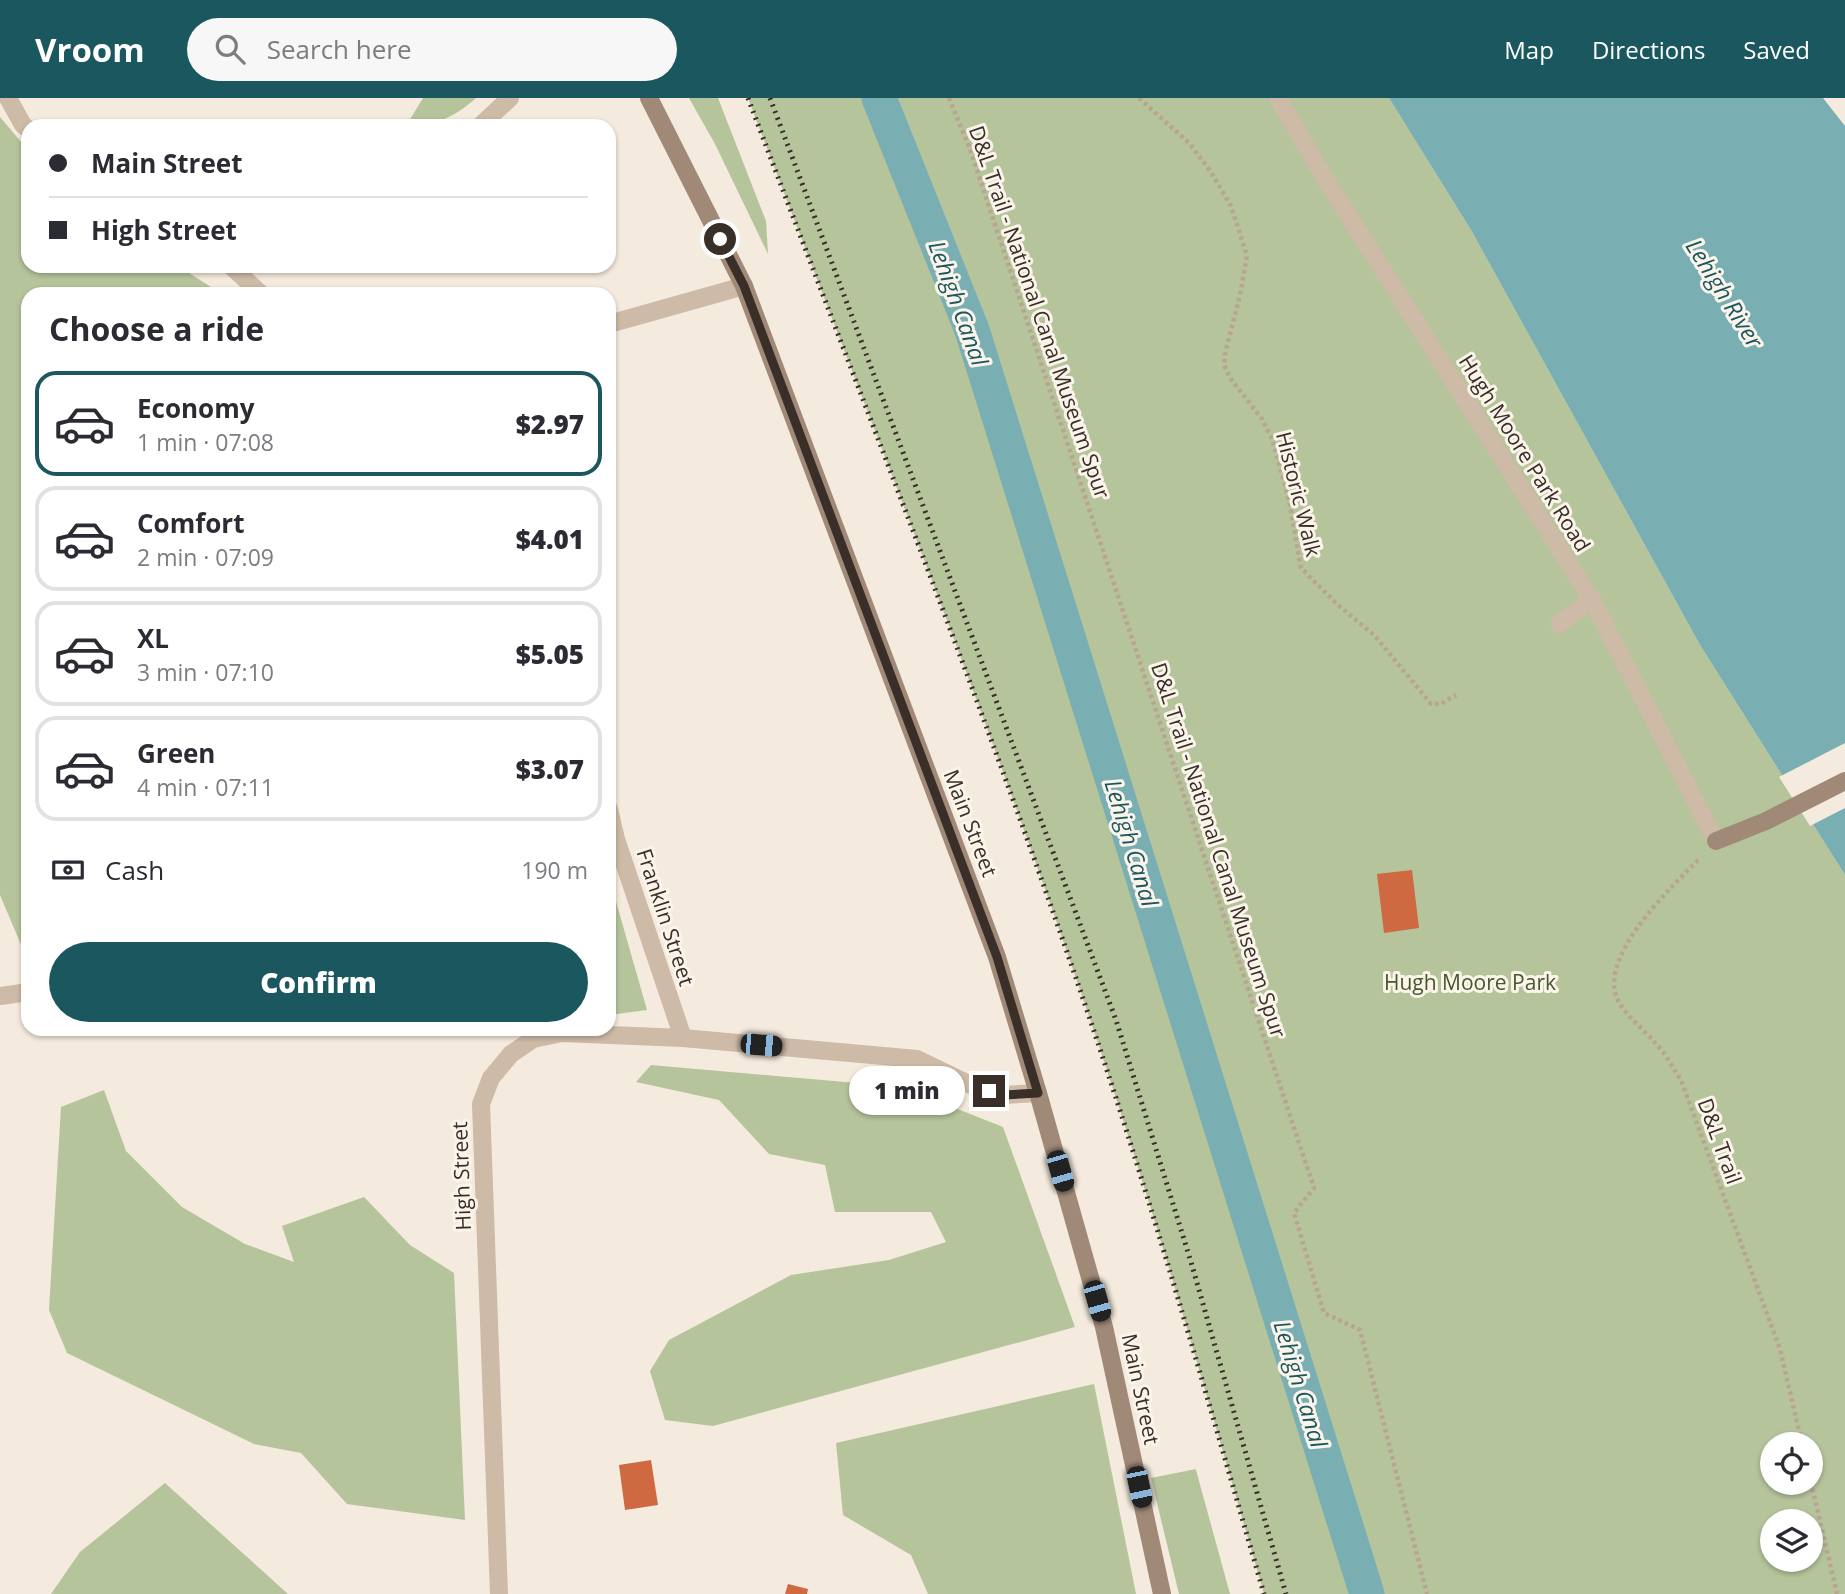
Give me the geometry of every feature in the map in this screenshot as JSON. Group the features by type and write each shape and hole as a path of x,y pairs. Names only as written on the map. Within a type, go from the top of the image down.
{"street":[{"path":"8,98 21,121"},
{"path":"488,119 510,98"},
{"name":"Main Street","path":"649,98 744,286 997,957 1104,1327 1162,1594"},
{"name":"Hugh Moore Park Road","path":"1279,98 1324,177 1592,600 1716,841 1766,821 1845,781"},
{"path":"240,273 254,287"},
{"path":"616,322 744,286"},
{"path":"1559,624 1592,600"},
{"name":"Franklin Street","path":"616,835 683,1038"},
{"path":"0,996 21,993"},
{"name":"High Street","path":"616,1035 683,1038 917,1059 975,1087 1004,1095 1038,1093"},
{"name":"High Street","path":"499,1594 481,1104 491,1078 511,1054 533,1039 548,1036"}],"path":[{"name":"D&L Trail - National Canal Museum Spur","path":"949,98 970,149 1314,1188 1294,1213 1324,1314 1360,1330 1427,1594"},
{"name":"Historic Walk","path":"1139,98 1189,143 1211,172 1231,206 1247,256 1224,354 1224,365 1230,378 1262,419 1272,439 1289,500 1301,568 1337,604 1375,636 1432,704 1441,704 1456,695"},
{"name":"D&L Trail","path":"1678,881 1642,921 1628,942 1617,964 1613,984 1619,1003 1659,1046 1681,1080 1780,1349 1799,1432"},
{"path":"1814,1495 1837,1594"}],"green space":[{"path":"423,98 476,98 444,119 410,119"},
{"path":"689,98 718,98 766,221 768,254 715,144"},
{"name":"Hugh Moore Park","path":"748,98 1389,98 1471,230 1700,645 1845,875 1845,1594 1264,1594 1143,1182 1099,1046 1016,807"},
{"path":"0,117 21,142 21,273 189,273 211,287 21,287 21,945 0,895"},
{"path":"616,902 647,1010 616,1014"},
{"path":"651,1065 902,1087 1003,1127 1075,1327 713,1426 665,1420 650,1371 669,1340 791,1275 889,1260 946,1242 931,1212 835,1212 825,1165 769,1154 719,1100 636,1082"},
{"path":"104,1090 126,1151 182,1207 245,1244 294,1262 282,1226 364,1197 410,1245 454,1273 465,1520 347,1504 301,1453 254,1444 67,1353 49,1310 61,1107"},
{"path":"1094,1384 1136,1594 928,1594 911,1555 843,1515 836,1443"},
{"path":"1196,1469 1230,1594 1179,1594 1151,1478"},
{"path":"165,1483 288,1594 51,1594 80,1552"}],"water":[{"name":"Lehigh River","path":"1389,98 1823,98 1845,126 1845,875 1700,645 1471,230"}],"pier":[{"path":"1845,743 1845,808 1810,826 1779,777"}],"building":[{"path":"1412,870 1419,928 1384,933 1377,874"},
{"path":"651,1460 658,1505 625,1510 619,1465"},
{"path":"788,1584 808,1589 807,1594 785,1594"}],"waterway":[{"name":"Lehigh Canal","path":"879,98 972,330 1367,1594"}],"railway":[{"path":"748,98 928,570 1058,926 1143,1182 1264,1594"},
{"path":"770,98 1116,1020 1191,1262 1286,1594"}],"route":[{"path":"720,239 744,286 997,957 1038,1093 1004,1095 989,1091"}]}
